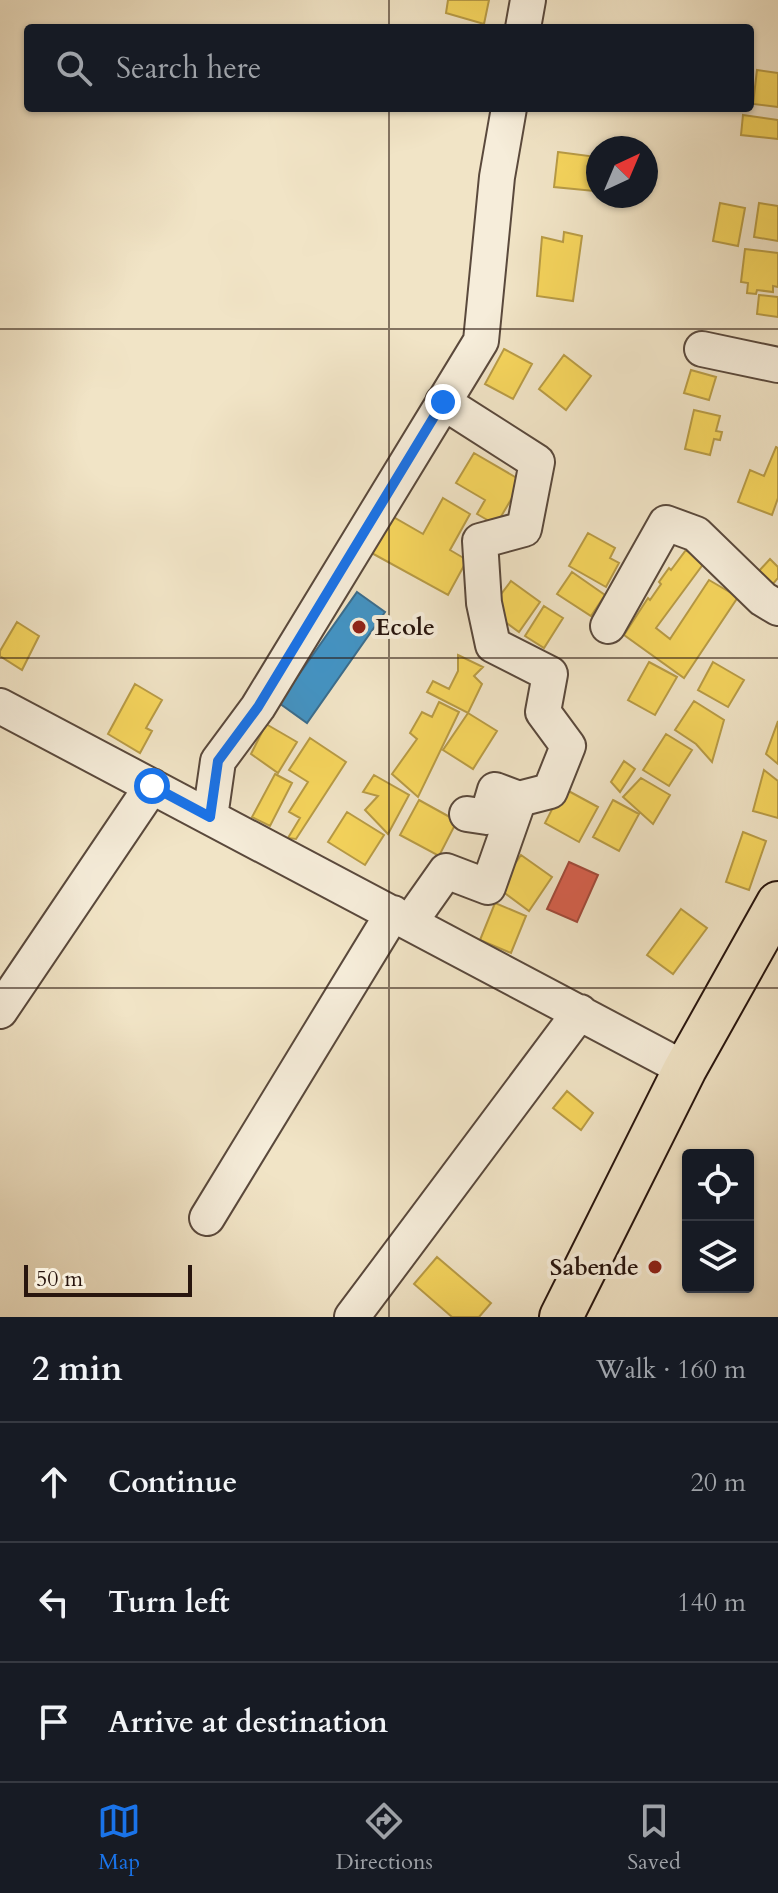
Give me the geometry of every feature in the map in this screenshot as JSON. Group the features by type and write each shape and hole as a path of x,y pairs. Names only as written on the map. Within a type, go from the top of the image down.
{"main road":[{"path":"561,1317 685,1069 778,903"}],"street":[{"path":"524,24 528,0"},
{"path":"210,817 218,761 258,707 481,341 497,177 508,112"},
{"path":"702,349 778,365"},
{"path":"443,402 537,462 524,529 480,541 484,603 493,645 550,674 543,712 568,746 550,791 519,799 495,790 487,817 467,814"},
{"path":"608,626 666,523 696,534 763,599 778,608"},
{"path":"0,706 685,1069"},
{"path":"0,1011 152,786"},
{"path":"207,1218 402,918 446,871 488,887 519,799"},
{"path":"352,1317 580,1012"}],"building: Homes":[{"path":"448,0 489,0 484,24 446,13"},
{"path":"757,70 778,73 778,107 754,104"},
{"path":"743,115 778,120 778,139 741,135"},
{"path":"558,152 586,156 586,190 554,187"},
{"path":"720,203 745,208 738,246 713,241"},
{"path":"759,203 778,206 778,241 754,237"},
{"path":"564,232 582,236 573,301 537,296 542,237 563,242"},
{"path":"745,249 778,253 778,287 773,286 773,292 757,290 756,294 747,293 748,283 741,282"},
{"path":"759,295 778,297 778,317 757,314"},
{"path":"504,349 532,364 513,399 485,384"},
{"path":"564,355 591,376 566,410 539,389"},
{"path":"691,370 716,377 709,400 684,393"},
{"path":"694,410 720,416 716,431 722,432 720,440 714,439 710,455 685,449"},
{"path":"776,447 778,498 772,515 738,502 750,470 764,476"},
{"path":"474,453 522,481 496,525 477,514 485,500 456,483"},
{"path":"443,498 470,514 450,550 467,560 448,595 368,551 388,514 423,534"},
{"path":"588,533 615,548 610,558 619,563 606,587 569,566"},
{"path":"686,550 704,563 656,628 670,639 709,580 738,597 684,678 624,635 669,568 671,570"},
{"path":"770,559 778,567 778,578 772,585 758,572"},
{"path":"572,572 605,595 591,616 557,594"},
{"path":"511,581 540,602 519,632 489,610"},
{"path":"544,606 563,618 544,648 525,636"},
{"path":"17,622 39,636 22,670 0,656"},
{"path":"458,655 483,667 474,676 482,684 468,713 427,692 433,681 449,689 458,671"},
{"path":"649,662 677,677 655,715 628,700"},
{"path":"713,662 744,680 728,707 698,690"},
{"path":"135,684 162,700 146,728 152,731 140,753 108,734"},
{"path":"694,701 724,720 712,762 696,744 675,730"},
{"path":"439,702 459,712 418,797 392,774 417,739 410,733 422,712 432,717"},
{"path":"468,713 497,731 473,769 443,750"},
{"path":"778,721 778,764 766,754"},
{"path":"266,724 297,742 278,773 251,754"},
{"path":"666,734 692,750 669,786 643,770"},
{"path":"310,738 346,762 296,839 288,838 300,818 289,812 308,782 289,770"},
{"path":"624,761 635,769 620,792 611,782"},
{"path":"764,770 778,781 778,818 753,811"},
{"path":"275,774 292,783 270,826 252,817"},
{"path":"374,775 409,795 388,834 365,810 378,796 363,792"},
{"path":"641,778 670,795 653,824 623,797"},
{"path":"563,788 598,807 579,842 545,823"},
{"path":"419,800 457,821 439,856 400,835"},
{"path":"613,800 639,814 619,851 593,837"},
{"path":"347,812 384,835 365,865 328,842"},
{"path":"743,832 766,841 749,890 726,882"},
{"path":"521,855 552,877 529,911 498,888"},
{"path":"495,903 526,916 511,953 480,940"},
{"path":"681,909 707,928 673,974 647,955"},
{"path":"567,1091 593,1113 581,1130 553,1108"},
{"path":"437,1257 491,1303 479,1317 452,1317 414,1284"}],"building: Shops":[{"path":"569,862 598,875 577,922 547,909"}],"building: Schools":[{"path":"357,592 385,612 307,723 279,703"}],"place":[{"name":"Ecole","path":"359,627"},
{"name":"Sabende","path":"655,1267"}],"route":[{"path":"152,786 210,817 218,761 258,707 443,402"}]}
